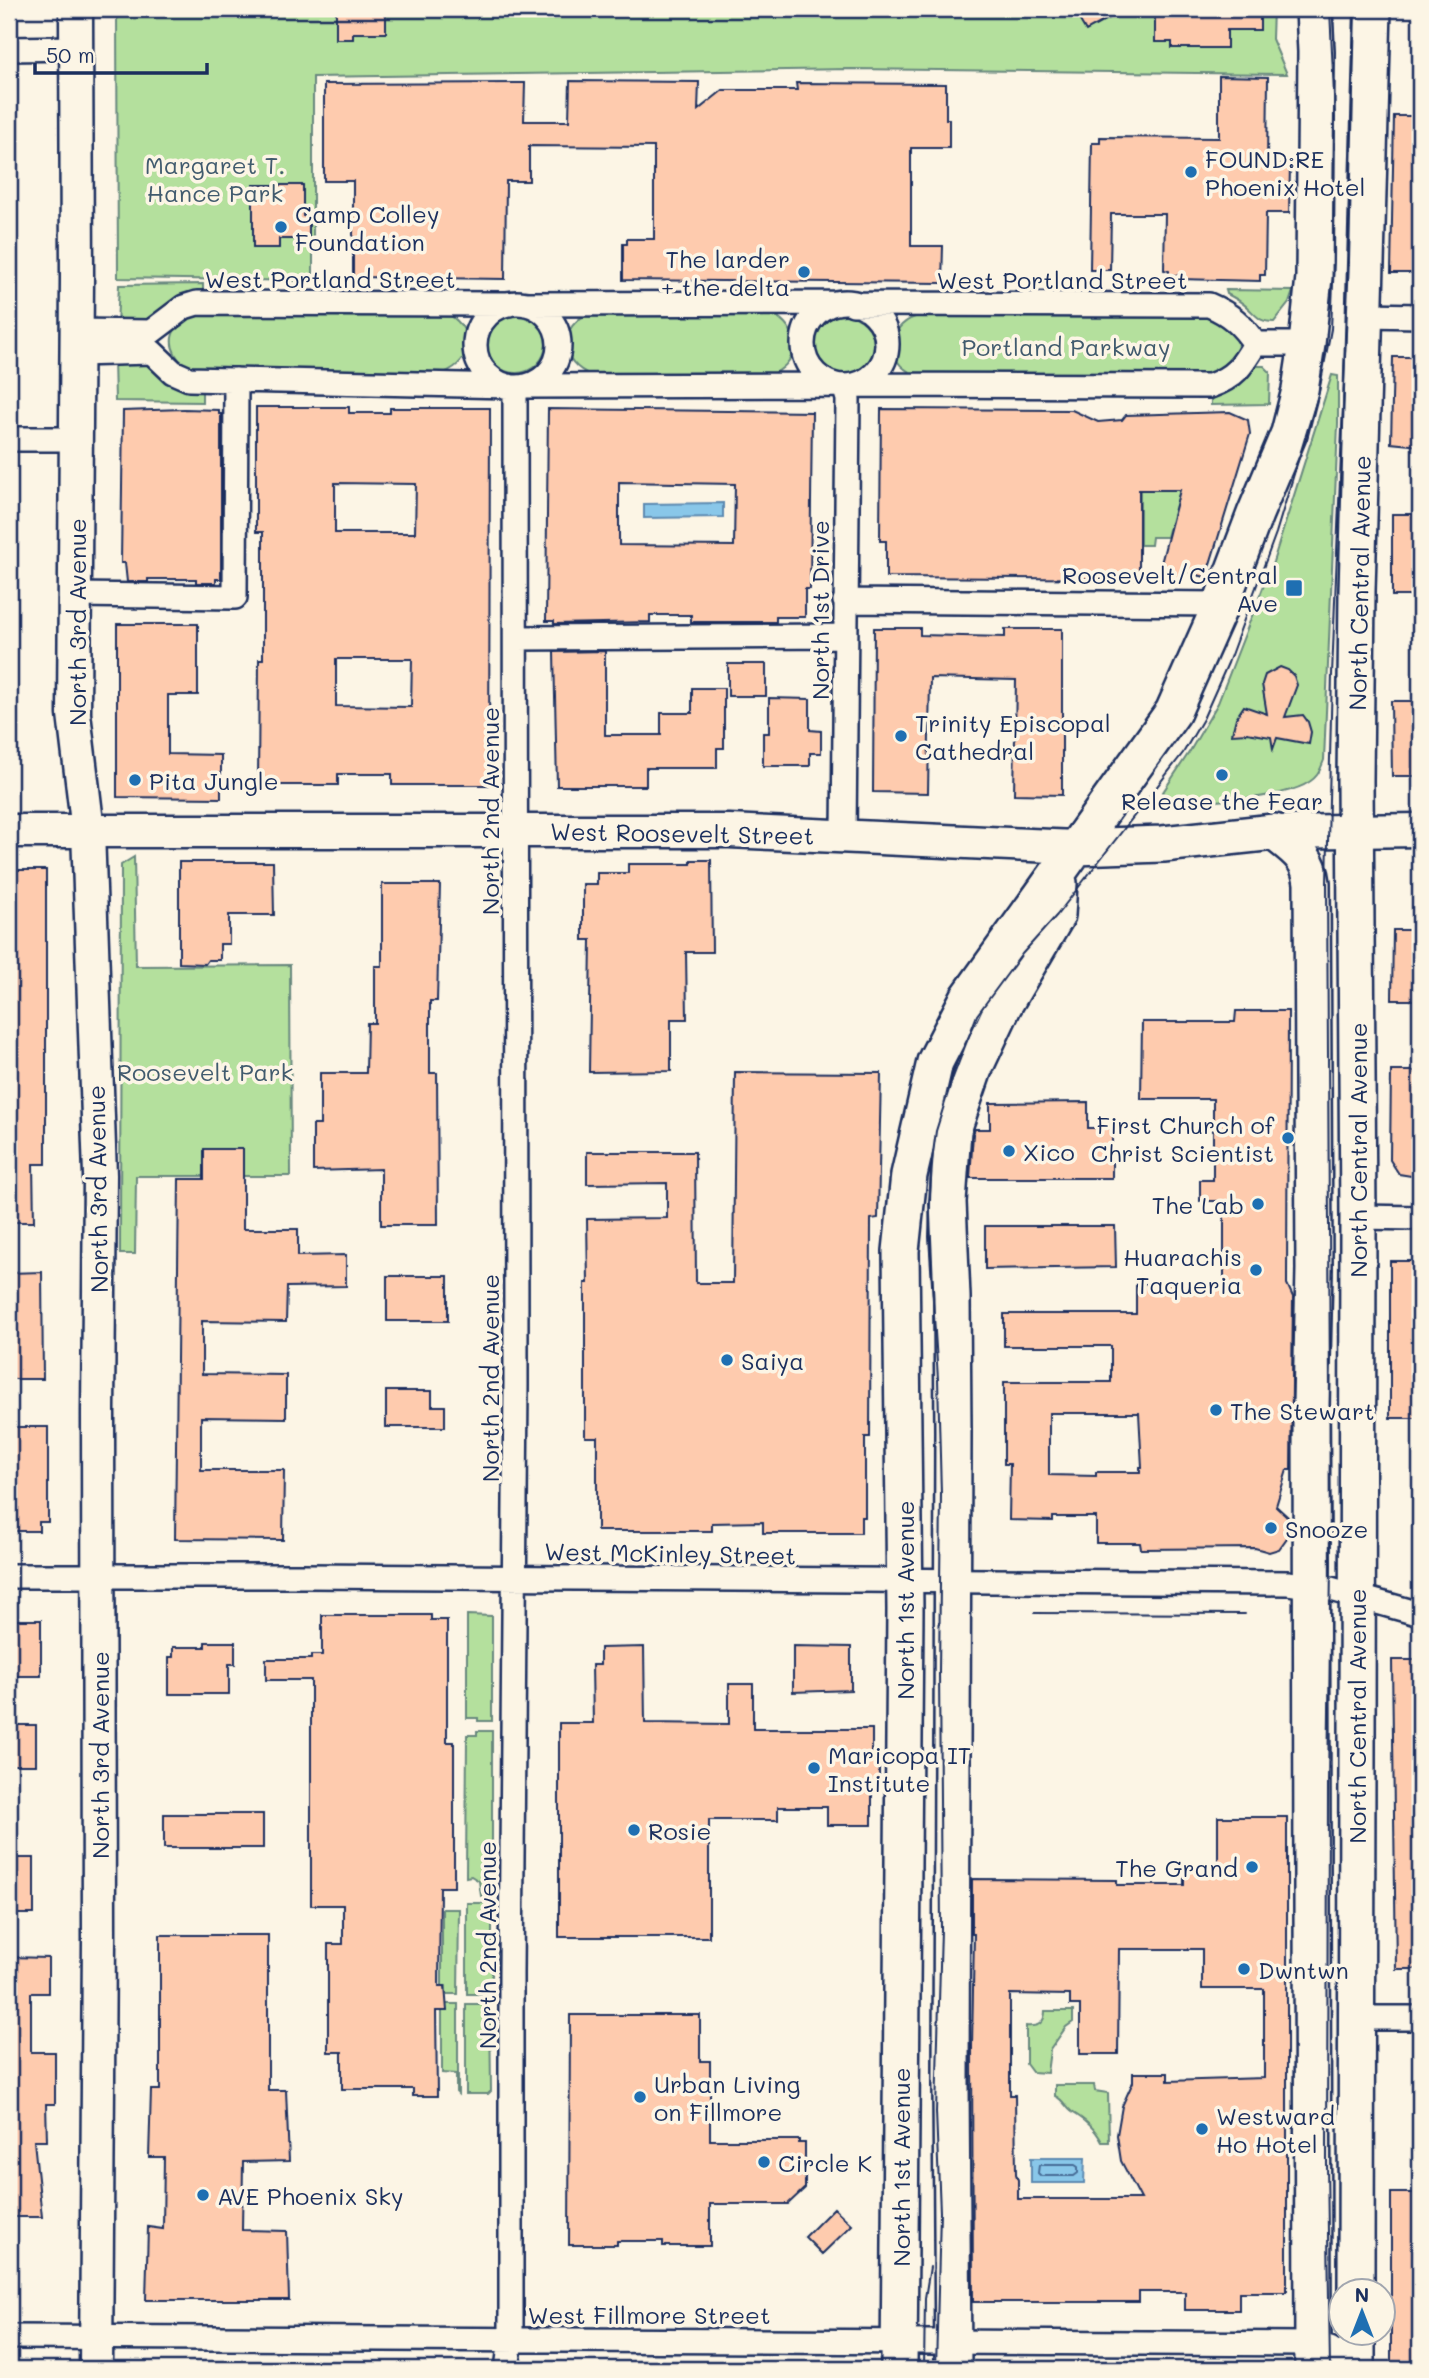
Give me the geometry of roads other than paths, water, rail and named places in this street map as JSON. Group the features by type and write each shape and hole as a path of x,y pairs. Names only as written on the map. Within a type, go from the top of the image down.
{"main road":[{"path":"1067,859 1173,712 1221,604 1289,433 1300,390 1314,277 1314,9"},
{"name":"North Central Avenue","path":"1331,2357 1333,1590 1358,1217 1355,830 1357,591 1373,9"},
{"name":"North Central Avenue","path":"1275,832 1297,849 1310,867 1312,883 1314,1269 1311,1405 1333,1590 1357,2018 1356,2276"},
{"name":"West Roosevelt Street","path":"1067,859 1163,844 1275,832"},
{"name":"North 1st Avenue","path":"899,2355 905,1582 901,1251 909,1175 935,1062 968,998 1067,859"},
{"name":"North 1st Avenue","path":"953,2355 952,1297 948,1202 953,1130 974,1069 1004,1005 1057,915 1067,859"},
{"path":"1311,1405 1320,1334 1341,1248 1345,1169 1356,1138"}],"street":[{"name":"North 3rd Avenue","path":"76,9 74,714 88,831 100,1175 96,2369"},
{"path":"9,49 77,48"},
{"name":"West Portland Street","path":"151,342 184,307 197,303 845,303 1209,305 1232,316 1255,344"},
{"path":"845,303 867,309 877,318 884,330 887,344 884,359 877,371 866,380 844,386 823,380 812,370 805,358 803,344 805,330 813,317 823,308 845,303"},
{"path":"517,304 539,309 550,319 557,331 559,346 550,372 539,381 516,386 495,381 484,372 477,359 475,345 485,318 496,309 517,304"},
{"path":"1365,315 1420,316"},
{"path":"76,342 151,342 173,372 189,379 516,386 1210,386 1229,379 1245,362 1255,344 1307,344"},
{"path":"75,595 235,597 236,380"},
{"name":"North 2nd Avenue","path":"507,2369 511,2339 511,1961 516,1578 516,386"},
{"name":"North 1st Drive","path":"844,386 848,399 844,836"},
{"path":"9,439 76,439"},
{"path":"845,601 1221,604"},
{"path":"516,638 845,636"},
{"name":"West Roosevelt Street","path":"1275,832 1420,830"},
{"name":"West Roosevelt Street","path":"9,831 729,831 844,836 1067,859"},
{"path":"1358,1217 1420,1218"},
{"name":"West McKinley Street","path":"9,1576 1288,1583 1333,1590 1420,1614"},
{"path":"1357,2018 1420,2018"},
{"name":"West Fillmore Street","path":"9,2337 511,2339 899,2355 1331,2357"}],"water":[{"path":"723,503 723,517 644,518 644,504"},
{"path":"1031,2158 1085,2158 1084,2183 1031,2183"}],"tram line":[{"path":"936,2369 940,2212 936,2112 941,1929 941,1494 938,1379 929,1237 931,1168 936,1131 977,1015 1022,954 1057,915 1183,753 1203,719 1228,663 1276,533 1319,392 1331,329 1335,117 1330,9"},
{"path":"1330,2369 1327,2163 1331,1565 1327,884 1355,9"},
{"path":"1034,1613 1245,1614"},
{"path":"924,2369 925,2298 930,2267"}],"place":[{"name":"FOUND:RE Phoenix Hotel","path":"1191,172"},
{"name":"Camp Colley Foundation","path":"281,227"},
{"name":"The larder + the delta","path":"804,272"},
{"name":"Roosevelt/Central Ave","path":"1294,588"},
{"name":"Trinity Episcopal Cathedral","path":"901,736"},
{"name":"Release the Fear","path":"1222,775"},
{"name":"Pita Jungle","path":"135,780"},
{"name":"First Church of Christ Scientist","path":"1288,1138"},
{"name":"Xico","path":"1009,1151"},
{"name":"The Lab","path":"1258,1204"},
{"name":"Huarachis Taqueria","path":"1256,1270"},
{"name":"Saiya","path":"727,1360"},
{"name":"The Stewart","path":"1216,1410"},
{"name":"Snooze","path":"1271,1528"},
{"name":"Maricopa IT Institute","path":"814,1768"},
{"name":"Rosie","path":"634,1830"},
{"name":"The Grand","path":"1252,1867"},
{"name":"Dwntwn","path":"1244,1969"},
{"name":"Urban Living on Fillmore","path":"640,2097"},
{"name":"Westward Ho Hotel","path":"1202,2129"},
{"name":"Circle K","path":"764,2162"},
{"name":"AVE Phoenix Sky","path":"203,2195"}],"park label":[{"name":"Margaret T. Hance Park","path":"215,178"},
{"name":"Portland Parkway","path":"1066,346"},
{"name":"Roosevelt Park","path":"205,1071"}]}
